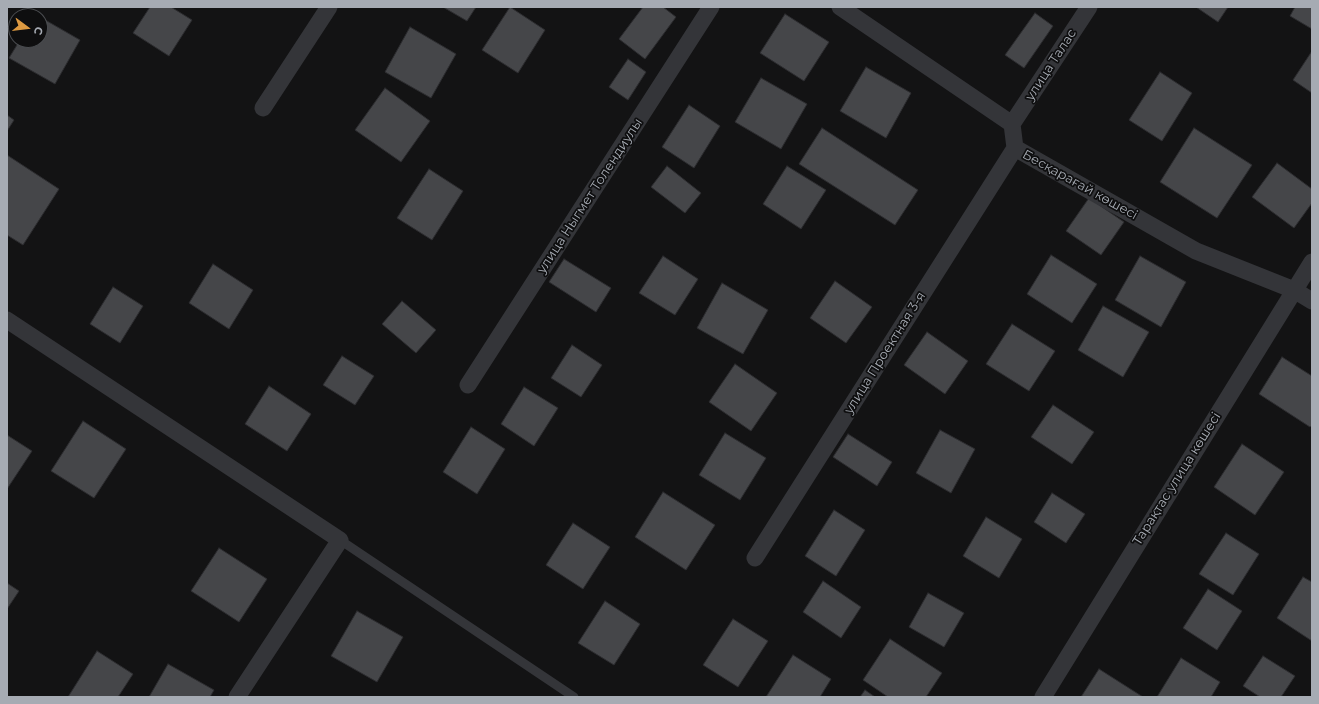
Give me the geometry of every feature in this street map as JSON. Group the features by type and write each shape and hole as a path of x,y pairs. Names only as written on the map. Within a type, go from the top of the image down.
{"street":[{"path":"263,108 329,7"},
{"name":"улица Ныгмет Толендиулы","path":"468,385 711,7"},
{"path":"840,7 1012,124"},
{"name":"улица Талас","path":"1012,124 1089,7"},
{"name":"Бесқарағай көшесі","path":"1012,124 1015,148 1196,251 1294,290 1312,301"},
{"name":"улица Проектная 3-я","path":"755,558 1015,148"},
{"name":"Тарақтас улица көшесі","path":"1043,697 1312,262"},
{"path":"7,320 340,540 237,697"}],"lane":[{"path":"340,540 574,697"}],"building":[{"path":"150,7 171,7 192,20 169,56 133,33"},
{"path":"443,7 476,7 467,21"},
{"path":"510,7 545,30 518,73 482,50"},
{"path":"643,7 663,7 676,17 645,59 619,39"},
{"path":"1196,7 1228,7 1218,22"},
{"path":"1295,7 1312,7 1312,29 1290,16"},
{"path":"1035,13 1053,26 1024,68 1005,55"},
{"path":"785,14 829,42 804,81 760,53"},
{"path":"48,22 80,40 55,84 9,58 15,48 48,48"},
{"path":"410,27 456,54 431,98 385,72"},
{"path":"1312,51 1312,93 1293,80"},
{"path":"628,59 646,72 628,100 609,87"},
{"path":"866,67 911,93 886,138 840,111"},
{"path":"1160,72 1192,93 1162,141 1129,120"},
{"path":"761,78 807,104 781,149 735,122"},
{"path":"385,88 430,121 401,162 355,130"},
{"path":"689,105 720,126 694,168 662,147"},
{"path":"7,115 14,120 7,131"},
{"path":"822,128 918,190 895,225 799,164"},
{"path":"1194,128 1252,165 1217,218 1160,182"},
{"path":"7,155 59,189 23,245 7,235"},
{"path":"1277,163 1312,189 1312,203 1294,228 1252,197"},
{"path":"667,166 701,193 685,213 651,187"},
{"path":"787,166 826,190 801,229 763,204"},
{"path":"429,169 463,191 432,240 397,218"},
{"path":"1089,198 1124,222 1101,255 1066,231"},
{"path":"1051,255 1097,284 1072,323 1027,294"},
{"path":"663,256 698,279 675,315 639,293"},
{"path":"1140,256 1186,282 1161,327 1115,300"},
{"path":"564,259 611,288 596,312 549,282"},
{"path":"213,264 253,290 229,329 189,303"},
{"path":"835,281 872,307 846,343 810,318"},
{"path":"722,283 768,310 743,354 697,328"},
{"path":"113,287 143,306 120,343 90,324"},
{"path":"402,301 436,330 416,353 382,324"},
{"path":"1103,306 1149,332 1123,377 1078,350"},
{"path":"1012,324 1055,351 1029,391 986,364"},
{"path":"927,332 968,361 945,394 904,365"},
{"path":"572,345 602,365 581,397 551,378"},
{"path":"342,356 374,376 355,405 323,385"},
{"path":"1282,357 1312,376 1312,425 1310,427 1259,394"},
{"path":"735,364 777,393 751,431 709,402"},
{"path":"269,386 311,414 287,451 245,424"},
{"path":"524,387 558,408 534,446 501,424"},
{"path":"1053,405 1094,432 1072,464 1031,437"},
{"path":"83,421 126,449 94,498 51,471"},
{"path":"471,427 505,449 477,494 443,472"},
{"path":"940,430 975,449 951,493 916,473"},
{"path":"725,433 766,458 740,500 699,475"},
{"path":"848,434 892,462 877,486 833,457"},
{"path":"7,435 32,451 7,489"},
{"path":"1242,444 1284,472 1255,515 1214,487"},
{"path":"663,492 715,525 686,570 635,537"},
{"path":"1052,493 1085,514 1066,543 1034,522"},
{"path":"834,510 865,530 836,576 805,556"},
{"path":"986,517 1022,539 999,578 963,556"},
{"path":"573,523 610,547 583,589 546,565"},
{"path":"1226,533 1259,554 1233,595 1199,574"},
{"path":"219,548 267,579 239,622 191,591"},
{"path":"1303,577 1312,582 1312,641 1277,618"},
{"path":"823,581 861,607 841,638 803,612"},
{"path":"7,583 19,591 7,609"},
{"path":"1208,589 1242,611 1217,650 1183,628"},
{"path":"928,593 964,613 944,647 909,627"},
{"path":"605,601 640,624 614,665 578,643"},
{"path":"357,611 403,637 377,682 331,656"},
{"path":"733,619 768,641 738,687 703,665"},
{"path":"890,639 942,673 926,697 888,697 863,680"},
{"path":"97,651 133,674 118,697 68,697"},
{"path":"793,655 831,679 820,697 766,697"},
{"path":"1263,656 1295,676 1281,697 1260,697 1243,686"},
{"path":"1181,658 1220,682 1211,697 1157,697"},
{"path":"168,664 214,690 210,697 149,697"},
{"path":"1099,669 1143,697 1081,697"},
{"path":"865,690 875,697 860,697"}]}
